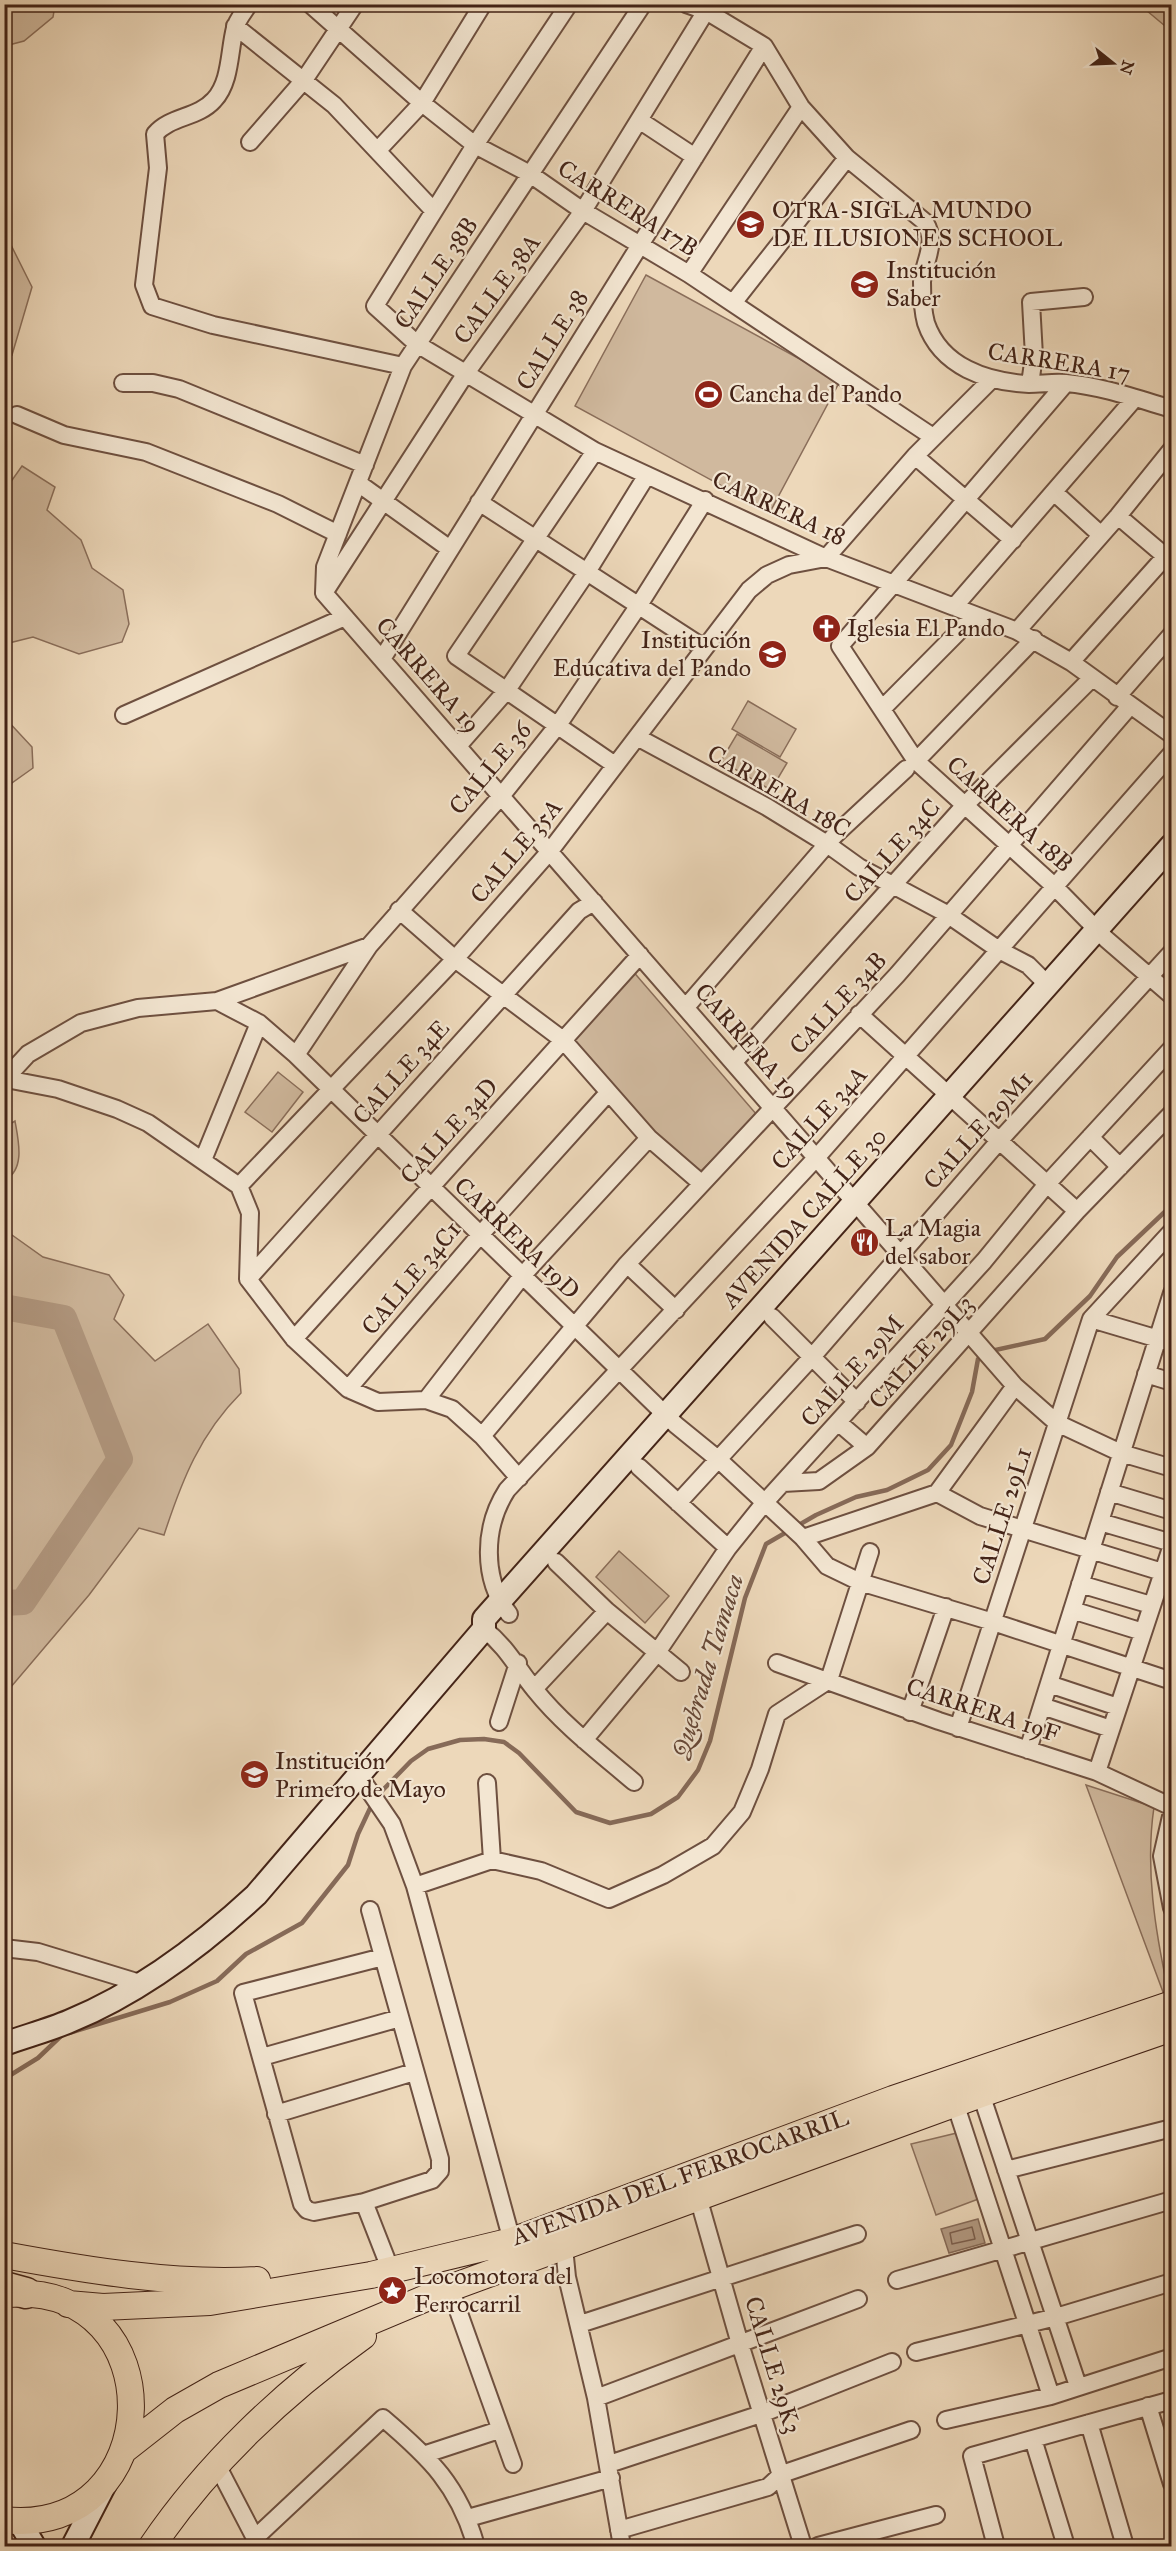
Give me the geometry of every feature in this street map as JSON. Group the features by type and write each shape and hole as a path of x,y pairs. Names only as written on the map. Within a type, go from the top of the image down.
{"main road":[{"name":"AVENIDA CALLE 30","path":"4,2044 70,2021 143,1984 218,1930 256,1895 365,1784 484,1629 497,1628 505,1608 1101,934 1172,845"},
{"name":"AVENIDA CALLE 30","path":"954,1101 1047,984 1172,865"},
{"name":"AVENIDA CALLE 30","path":"505,1608 556,1562 639,1467 670,1420 772,1317 860,1207"},
{"name":"AVENIDA DEL FERROCARRIL","path":"124,2450 175,2410 219,2385 408,2305 955,2103 1142,2038 1171,2008"},
{"name":"AVENIDA DEL FERROCARRIL","path":"68,2304 103,2307 210,2302 381,2273 512,2241 893,2099 1171,2008"},
{"path":"1142,2038 1172,2044"},
{"path":"4,2255 76,2269 223,2282 381,2273"},
{"path":"12,2292 68,2304 92,2319 112,2340 125,2366 132,2394 132,2422 124,2450 73,2547"},
{"path":"152,2547 170,2520 217,2465 276,2407 331,2361 408,2305"},
{"path":"12,2521 52,2516 83,2501 108,2478"},
{"path":"12,2521 34,2547"}],"street":[{"path":"249,4 235,26 226,74 216,99 198,113 162,126 154,134 158,168 144,285 152,306 213,325 403,366"},
{"name":"CARRERA 17B","path":"310,4 422,103 474,145 530,174 583,212 689,274 933,437"},
{"path":"250,142 304,80 356,4"},
{"path":"378,150 422,103 483,4"},
{"path":"235,26 334,105 433,210 569,4"},
{"name":"CALLE 38B","path":"324,593 325,567 403,366 643,4"},
{"name":"CARRERA 17","path":"686,4 706,11 764,46 801,107 847,158 925,222 931,231 932,242 922,281 926,321 932,337 948,357 968,370 991,380 1030,384 1066,383 1135,398 1172,409"},
{"name":"CALLE 38A","path":"324,593 466,373 583,212 706,11"},
{"name":"CALLE 38","path":"382,659 764,46"},
{"path":"689,274 801,107"},
{"path":"639,120 695,157"},
{"path":"733,303 847,158"},
{"name":"CARRERA 18","path":"433,210 375,306 417,344 533,416 595,451 826,558 1034,639 1071,662 1123,702 1172,735"},
{"path":"1030,384 1034,356 1031,302 1084,297"},
{"path":"826,558 915,456 991,380"},
{"path":"123,383 153,382 178,390 365,465"},
{"path":"892,584 1066,383"},
{"path":"954,607 1056,493 1135,398"},
{"path":"17,416 64,435 146,452 278,504 338,534"},
{"path":"1017,631 1118,516 1172,449"},
{"path":"595,451 456,656 615,765"},
{"path":"915,456 1013,540"},
{"path":"458,746 507,690 587,572 647,475"},
{"path":"358,483 450,549"},
{"path":"1056,493 1101,535"},
{"name":"CALLE 36","path":"296,1055 369,946 502,795 558,725 639,605 705,500"},
{"path":"479,502 704,648"},
{"path":"1071,662 1168,553 1118,516"},
{"name":"CALLE 35A","path":"239,1186 332,1091 455,959 549,851 749,590 767,575 789,565 826,558"},
{"name":"CARRERA 18B","path":"892,584 840,646 882,709 911,765 1008,844 1053,885 1101,934 1172,996"},
{"name":"CARRERA 19","path":"324,593 1015,1386 1058,1423 1121,1453 1172,1467"},
{"path":"882,709 975,615"},
{"path":"124,715 345,617"},
{"name":"CALLE 34B","path":"482,1436 627,1264 897,975 1008,844 1123,702 1172,634"},
{"path":"686,1007 827,844 911,765 1034,639"},
{"name":"CALLE 34C","path":"734,1062 964,806 1092,678"},
{"name":"CARRERA 18C","path":"637,737 827,844 859,867 947,914 999,950 1028,965 1047,984"},
{"name":"CALLE 34A","path":"505,1608 490,1570 488,1549 496,1508 507,1490 817,1157 999,950 1053,885 1172,753"},
{"name":"CALLE 34E","path":"248,1279 502,994 579,911 594,902"},
{"path":"399,910 455,959 563,1040 649,1138 701,1183"},
{"path":"5,1080 28,1054 81,1023 138,1008 217,1001 369,946"},
{"name":"CALLE 29M1","path":"678,1503 812,1357 999,1141 1172,952"},
{"name":"CALLE 34D","path":"294,1339 640,955"},
{"name":"CARRERA 19D","path":"217,1001 259,1023 296,1055 670,1420 765,1502 800,1535 827,1566 860,1582 946,1607 1172,1681"},
{"path":"859,1014 1077,1211"},
{"path":"203,1160 259,1023"},
{"name":"CALLE 29M","path":"584,1740 656,1654 728,1548 765,1502 839,1423 1047,1184 1172,1048"},
{"path":"5,1080 58,1089 117,1109 148,1123 239,1186 249,1213 248,1279 294,1339 348,1389 378,1402 426,1400 452,1409 482,1436 519,1478"},
{"name":"CALLE 34C1","path":"348,1389 480,1235 608,1093"},
{"name":"CALLE 29L3","path":"783,1483 819,1481 867,1447 975,1339 1077,1211 1172,1113"},
{"path":"1090,1137 1120,1167"},
{"path":"426,1400 522,1276 649,1138"},
{"path":"1164,1341 1091,1319 1170,1235"},
{"path":"627,1264 676,1310"},
{"path":"1028,1750 1146,1374 1164,1341 1172,1293"},
{"path":"772,1317 857,1402"},
{"name":"CALLE 29L1","path":"958,1728 1091,1319"},
{"path":"1146,1374 1172,1382"},
{"path":"800,1535 937,1493 1015,1386"},
{"path":"839,1423 867,1447"},
{"path":"639,1467 728,1548"},
{"path":"1108,1492 1172,1511"},
{"path":"937,1493 980,1516 1167,1574"},
{"path":"1096,1772 1151,1605 1167,1574 1172,1544 1100,1522"},
{"path":"415,1886 492,1860 541,1871 609,1899 663,1875 713,1846 742,1812 760,1769 777,1714 829,1680 870,1552"},
{"path":"556,1562 607,1611 656,1654 681,1672"},
{"path":"1080,1584 1151,1605"},
{"path":"910,1712 946,1607"},
{"path":"1072,1610 1143,1632"},
{"path":"534,1689 607,1611"},
{"path":"484,1629 500,1641 518,1663 534,1689 584,1740 634,1782"},
{"path":"499,1722 518,1663"},
{"name":"CARRERA 19F","path":"777,1663 829,1680 910,1712 1096,1772 1172,1807"},
{"path":"1048,1684 1118,1707"},
{"path":"1042,1706 1111,1729"},
{"path":"365,1784 392,1824 415,1886 512,2241"},
{"path":"487,1784 492,1860"},
{"path":"1172,1812 1162,1856 1172,1908"},
{"path":"370,1910 440,2159 440,2171 432,2180 364,2202 314,2212 307,2210 302,2204 243,1993 383,1957"},
{"path":"4,1948 38,1952 143,1984"},
{"path":"262,2057 400,2018"},
{"path":"276,2114 414,2073"},
{"path":"981,2094 1078,2386"},
{"path":"955,2103 1051,2396"},
{"path":"1006,2170 1172,2128"},
{"name":"CALLE 29K3","path":"698,2197 740,2344 803,2547"},
{"path":"897,2280 1172,2200"},
{"path":"364,2202 381,2273"},
{"path":"562,2222 567,2277 596,2398 610,2471 619,2542 768,2487 782,2474 911,2430"},
{"path":"580,2324 857,2234"},
{"path":"916,2352 1056,2317 1172,2282"},
{"path":"450,2288 513,2464"},
{"path":"596,2398 858,2299"},
{"path":"946,2420 1051,2396 1172,2357"},
{"path":"468,2518 610,2471 892,2362"},
{"path":"996,2547 972,2456 1172,2400"},
{"path":"1148,2406 1172,2484"},
{"path":"217,2465 255,2538 383,2418 426,2454 443,2476 468,2518 476,2547"},
{"path":"1089,2423 1125,2547"},
{"path":"426,2454 499,2430"},
{"path":"1033,2439 1066,2547"},
{"path":"818,2547 936,2515"},
{"path":"170,2520 170,2547"}],"shaded area":[{"path":"4,5 55,5 53,17 24,41 5,46"},
{"path":"1140,5 1171,5 1171,31"},
{"path":"4,231 32,287 12,355 5,352"},
{"name":"Cancha del Pando","path":"646,275 840,381 770,512 575,406"},
{"path":"22,466 55,487 47,510 81,540 92,568 123,590 129,624 122,642 79,654 33,637 5,644 5,490"},
{"path":"748,701 796,729 780,757 732,729"},
{"path":"5,718 32,747 33,768 12,783 5,800"},
{"path":"737,734 787,763 771,790 721,761"},
{"path":"631,969 757,1115 696,1176 567,1046"},
{"path":"278,1072 303,1092 272,1132 245,1112"},
{"path":"15,1121 19,1145 18,1161 12,1175 5,1180 5,1127"},
{"path":"5,1230 43,1257 109,1275 124,1295 114,1319 155,1361 208,1324 239,1369 241,1393 203,1441 185,1477 164,1535 139,1528 89,1595 5,1694"},
{"path":"619,1551 669,1596 645,1623 596,1577"},
{"path":"1086,1785 1154,1807 1151,1830 1151,1876 1155,1922 1168,1990 1163,1992"},
{"path":"961,2132 981,2198 936,2215 911,2144"}],"water":[{"path":"978,2219 985,2243 949,2253 941,2229"}],"waterway":[{"name":"Quebrada Tamaca","path":"991,1351 1045,1339 1090,1296 1117,1257 1172,1205"},
{"path":"4,1307 64,1318 120,1459 23,1602 4,1603"},
{"name":"Quebrada Tamaca","path":"378,1795 411,1761 428,1749 460,1740 484,1739 504,1742 519,1753 576,1812 610,1823 651,1814 678,1797 698,1770 710,1741 745,1598 766,1544 816,1515 856,1497 887,1490 928,1470 951,1445 972,1392 978,1359 984,1356"},
{"name":"Quebrada Tamaca","path":"69,2033 170,2002 217,1981 246,1954 302,1923 348,1865 358,1834 373,1802"},
{"name":"Quebrada Tamaca","path":"4,2079 38,2058 61,2036"}],"place":[{"name":"OTRA-SIGLA MUNDO DE ILUSIONES SCHOOL","path":"751,224"},
{"name":"Institución Saber","path":"865,284"},
{"name":"Cancha del Pando","path":"708,394"},
{"name":"Iglesia El Pando","path":"826,628"},
{"name":"Institución Educativa del Pando","path":"772,654"},
{"name":"La Magia del sabor","path":"864,1242"},
{"name":"Institución Primero de Mayo","path":"254,1775"},
{"name":"Locomotora del Ferrocarril","path":"393,2290"}]}
